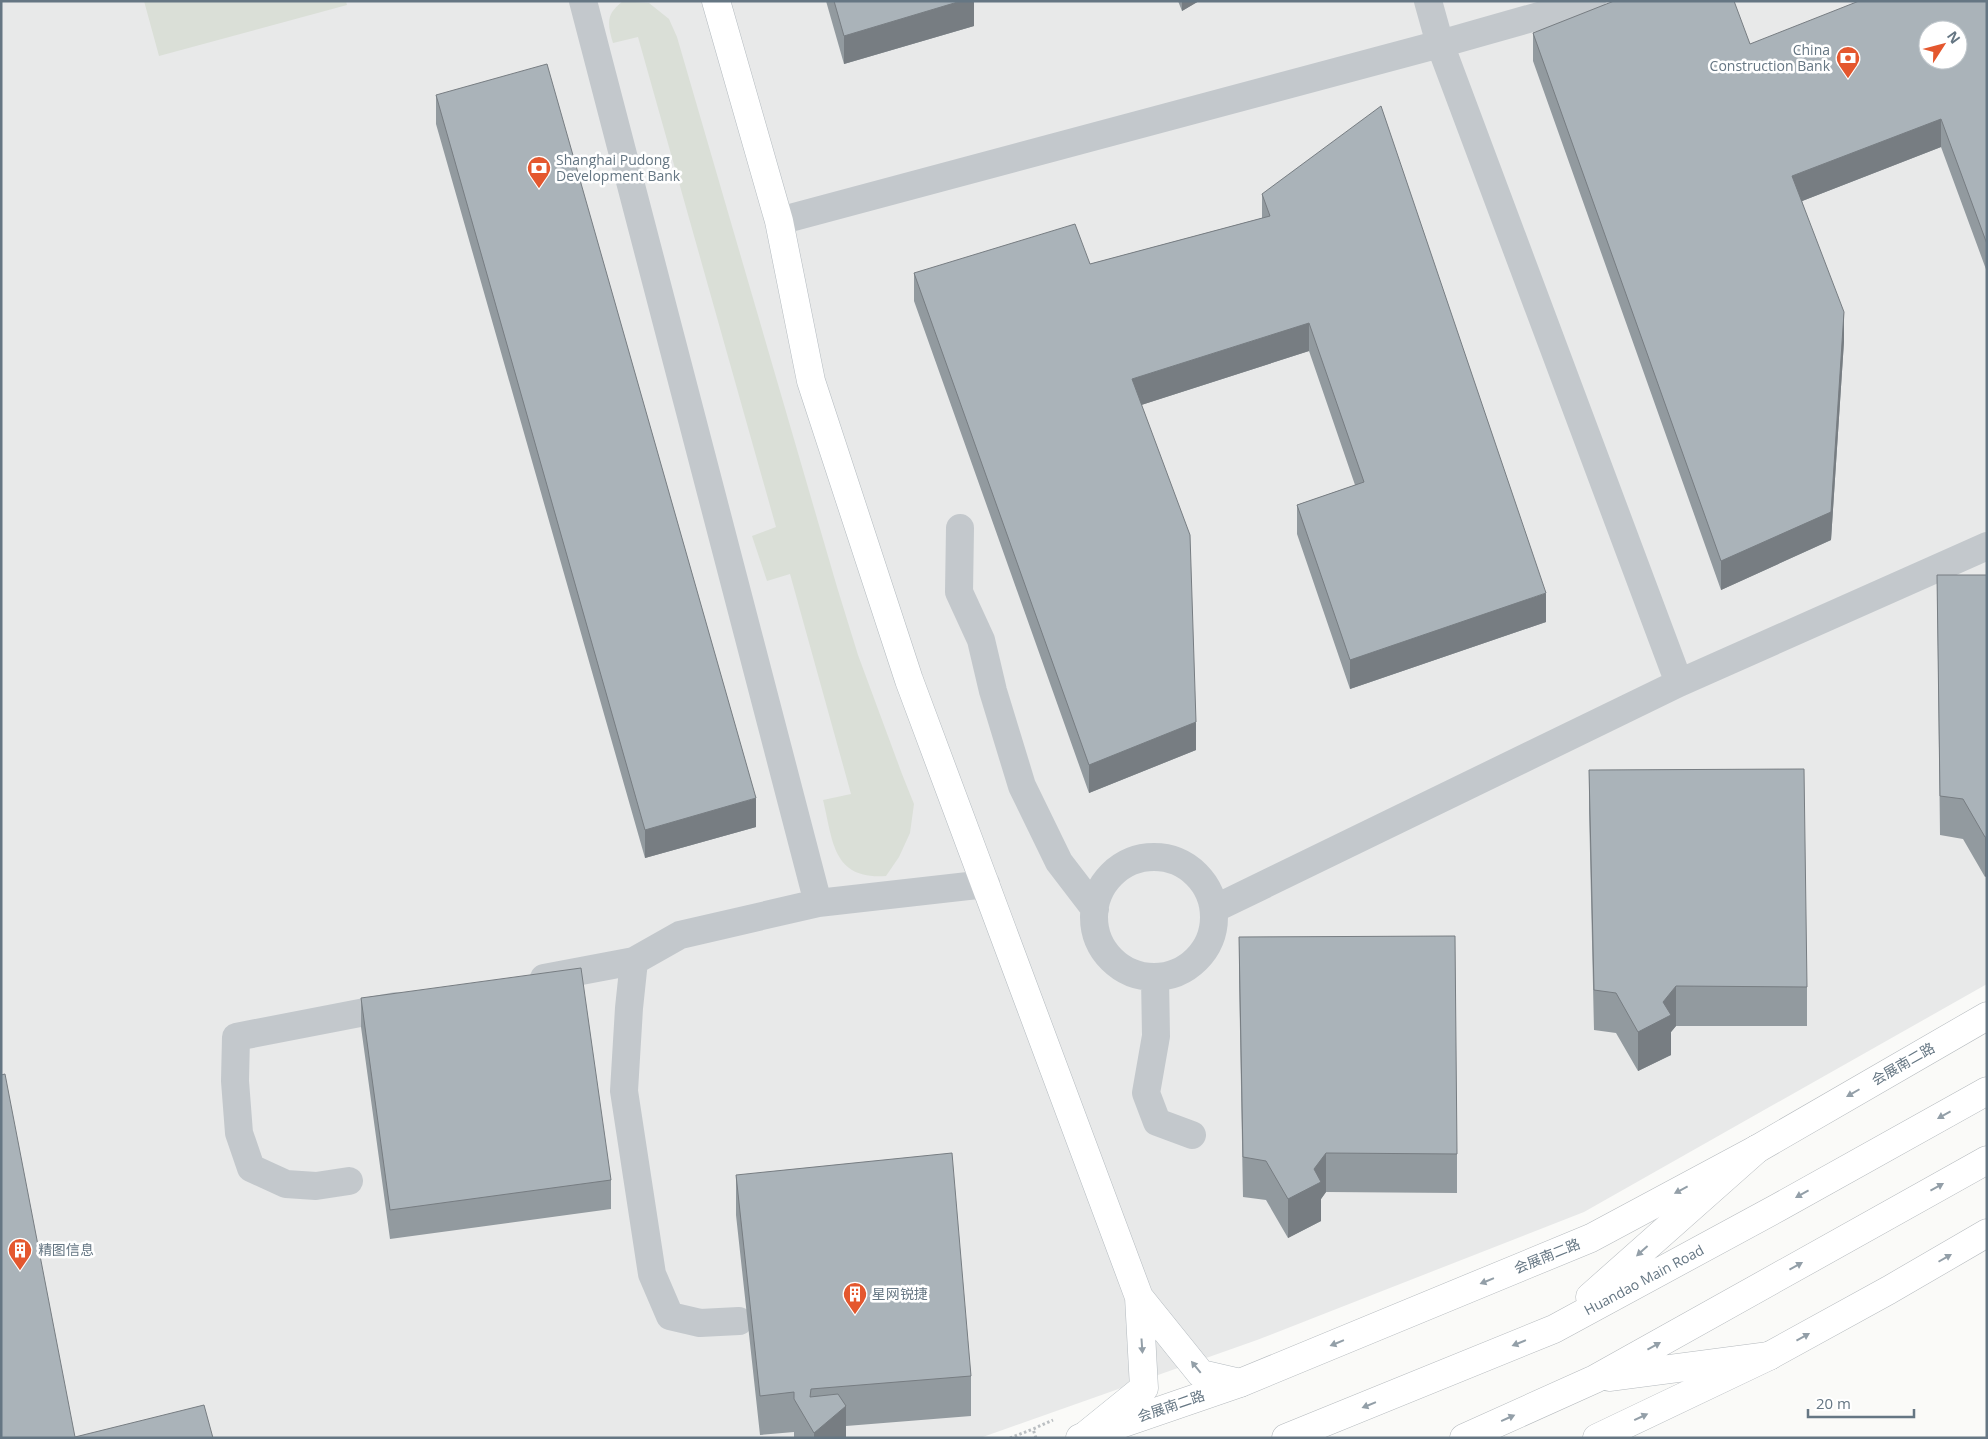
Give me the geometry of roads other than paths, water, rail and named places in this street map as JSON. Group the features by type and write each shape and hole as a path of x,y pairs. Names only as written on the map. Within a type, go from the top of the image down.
{"main road":[{"path":"716,1 780,220 811,381 909,680 1139,1297 1144,1388 1083,1436"},
{"name":"会展南二路","path":"1083,1436 1240,1383 1591,1238 1757,1149 1987,1016"},
{"name":"Huandao Main Road","path":"1286,1438 1554,1329 1987,1091"},
{"path":"1554,1329 1757,1149"},
{"path":"1464,1438 1595,1379 1987,1160"},
{"path":"1597,1438 1769,1356 1987,1233"},
{"path":"1139,1297 1201,1374 1240,1383"},
{"path":"1595,1379 1769,1356"}],"street":[{"path":"583,1 818,903"},
{"path":"1428,1 1440,44 1678,682"},
{"path":"780,220 1440,44 1592,1"},
{"path":"960,528 959,592 981,640 993,691 1022,786 1059,862 1094,909"},
{"path":"1214,909 1678,682 1987,546"},
{"path":"1154,857 1169,859 1189,868 1205,884 1214,909 1214,930 1209,944 1196,961 1175,974 1155,978 1130,972 1112,960 1100,943 1096,929 1094,909 1097,898 1108,879 1132,861 1154,857"},
{"path":"518,984 634,961 680,935 818,903 986,884"},
{"path":"634,961 624,1091 652,1274 670,1316 700,1323 739,1321"},
{"path":"1155,978 1156,1036 1146,1093 1158,1122 1192,1135"},
{"path":"349,1181 316,1186 286,1184 251,1168 239,1132 235,1081 236,1037 421,1002"}],"place":[{"name":"China Construction Bank","path":"1848,79"},
{"name":"Shanghai Pudong Development Bank","path":"539,189"},
{"name":"精图信息","path":"20,1271"},
{"name":"星网锐捷","path":"855,1315"}]}
